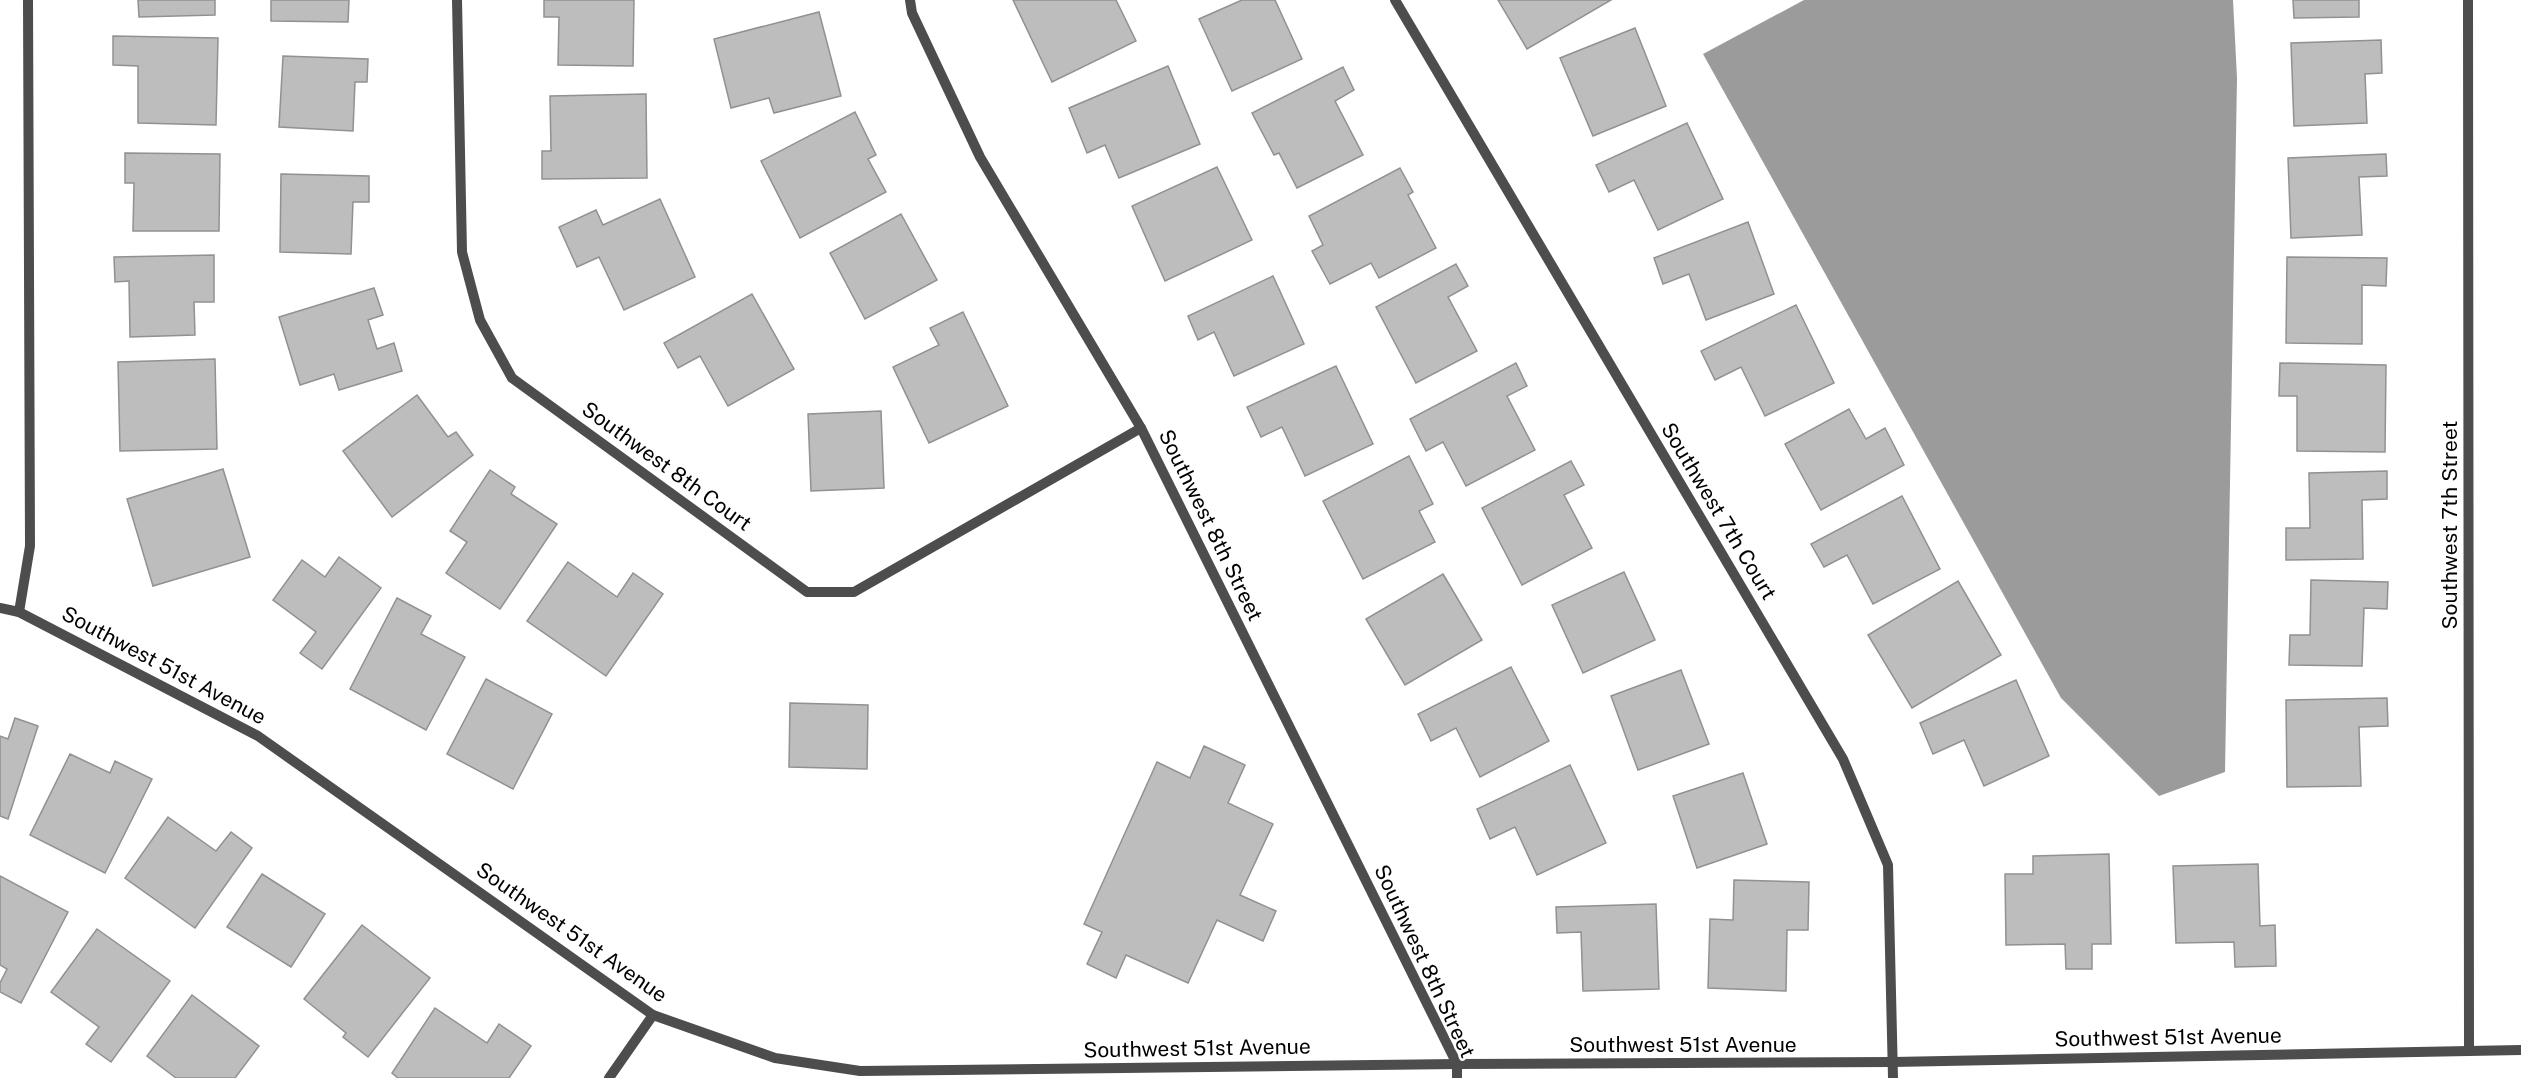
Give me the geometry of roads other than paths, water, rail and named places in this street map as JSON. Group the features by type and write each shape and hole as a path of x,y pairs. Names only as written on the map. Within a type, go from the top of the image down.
{"street":[{"path":"19,612 30,546 28,0"},
{"name":"Southwest 8th Court","path":"457,0 462,252 480,320 512,378 807,592 854,592 1141,428"},
{"name":"Southwest 8th Street","path":"910,0 912,13 980,157 1141,428 1457,1064 1457,1078"},
{"name":"Southwest 7th Court","path":"1395,0 1843,759 1888,865 1893,1078"},
{"name":"Southwest 7th Street","path":"2468,0 2469,1049"},
{"name":"Southwest 51st Avenue","path":"0,608 19,612 258,736 653,1015 776,1058 860,1071 1893,1062 2469,1049 2521,1050"},
{"path":"609,1078 653,1015"}]}
